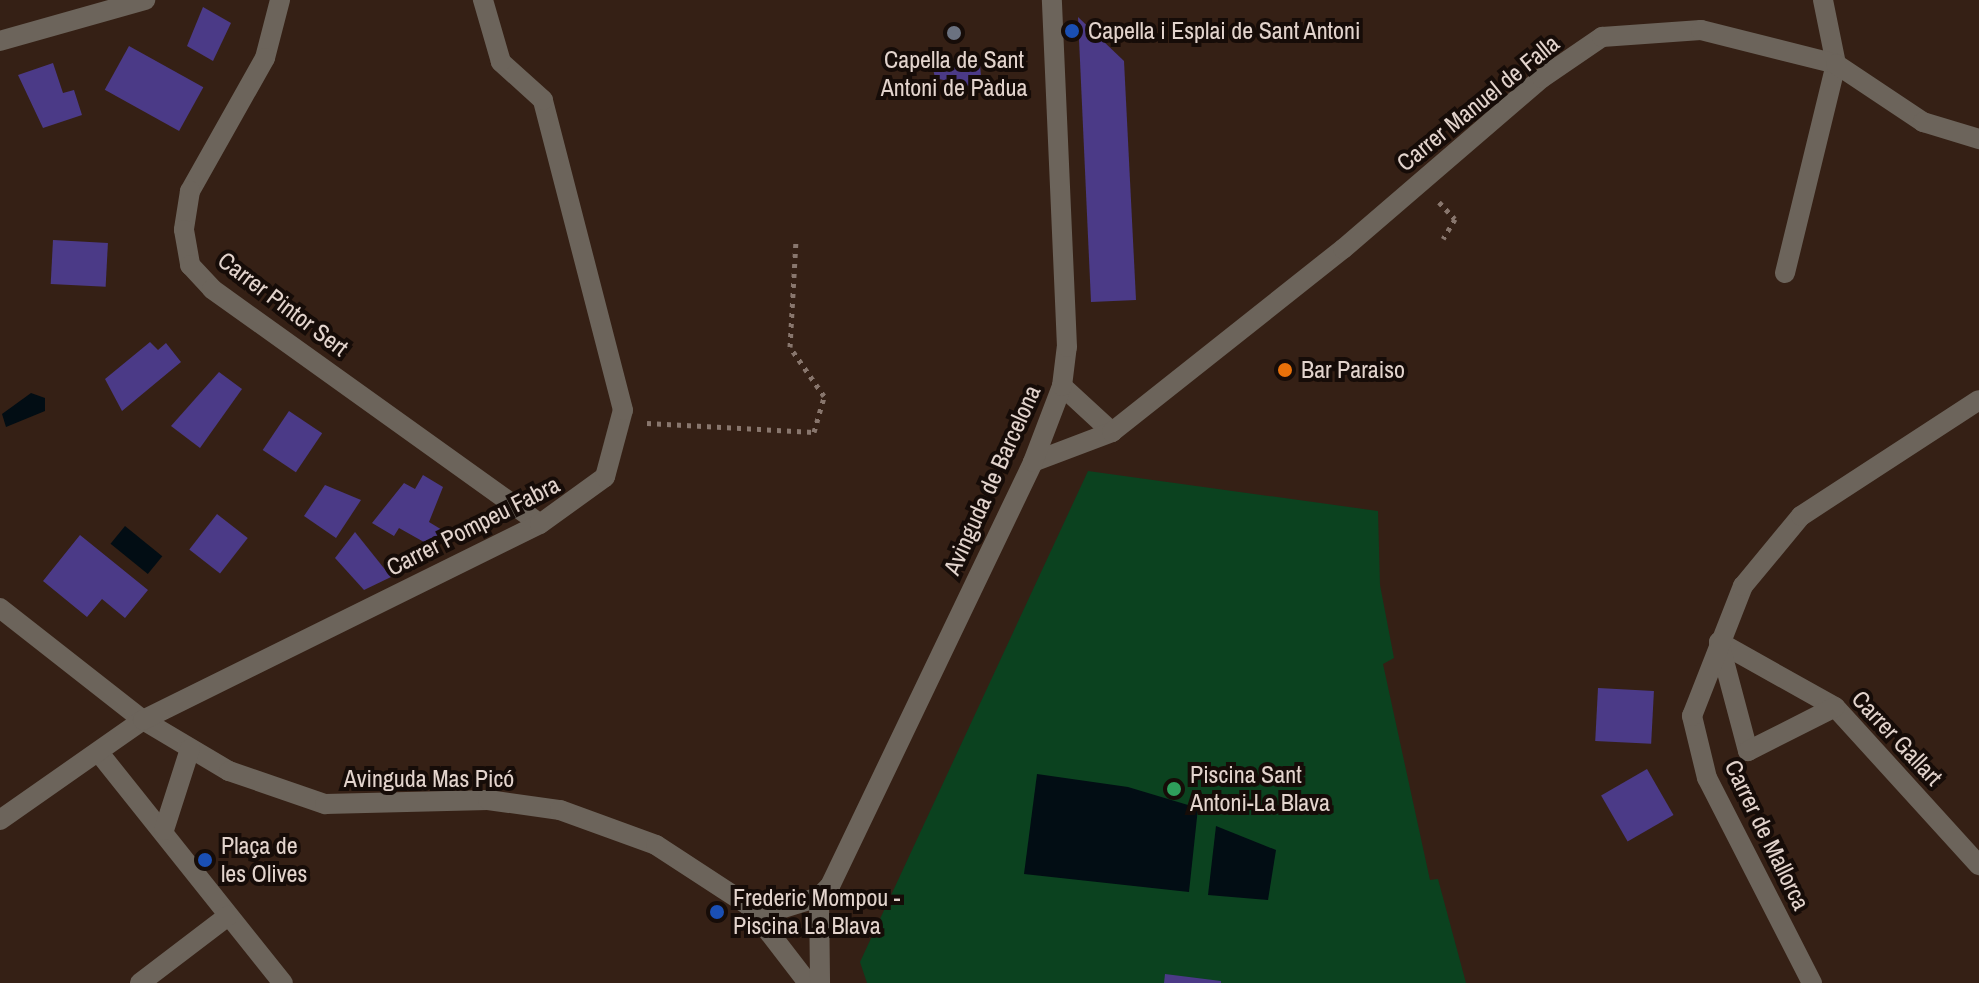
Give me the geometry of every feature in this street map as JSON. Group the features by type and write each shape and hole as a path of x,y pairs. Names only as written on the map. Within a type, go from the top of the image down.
{"street":[{"path":"0,41 145,0"},
{"name":"Carrer Pintor Sert","path":"280,0 265,58 190,191 184,230 190,265 212,289 540,524"},
{"name":"Carrer Pompeu Fabra","path":"0,820 100,754 143,720 540,524 605,477 620,422 543,100 501,62 483,0"},
{"name":"Avinguda de Barcelona","path":"819,897 1033,462 1062,386 1067,347 1052,0"},
{"path":"1785,273 1836,64 1823,0"},
{"name":"Carrer Manuel de Falla","path":"1033,462 1112,432 1343,249 1542,78 1602,37 1701,30 1836,64 1923,122 1979,139"},
{"path":"1062,386 1112,432"},
{"name":"Carrer de Mallorca","path":"1812,983 1707,778 1692,716 1743,586 1801,516 1979,400"},
{"name":"Avinguda Mas Picó","path":"0,608 143,720 190,749 325,804 488,800 560,810 656,845 748,905 808,983"},
{"path":"1719,642 1748,751 1835,707"},
{"name":"Carrer Gallart","path":"1719,642 1835,707 1979,865"},
{"path":"164,830 190,749"},
{"path":"100,754 164,830 283,983"},
{"path":"748,905 774,911 819,897 814,955 820,983"},
{"path":"140,983 228,916"}],"path":[{"path":"1443,239 1455,219"},
{"path":"620,422 814,432 824,396 790,347 788,311 800,274 796,239"}],"green space":[{"name":"Piscina Sant Antoni-La Blava","path":"1088,471 1378,511 1380,585 1394,658 1383,664 1430,880 1438,879 1466,983 867,983 860,962"}],"shaded area":[{"path":"31,393 45,398 45,411 6,427 2,414"},
{"path":"125,526 162,556 148,574 111,544"},
{"path":"1037,774 1128,787 1198,808 1189,892 1024,874"},
{"path":"1216,826 1276,850 1268,900 1208,895"}],"building":[{"path":"203,7 231,23 213,61 187,46"},
{"path":"1078,17 1124,61 1136,300 1091,302"},
{"path":"129,46 203,87 179,131 105,90"},
{"path":"53,63 63,93 74,90 82,115 43,128 18,75"},
{"path":"932,64 980,64 982,89 935,78"},
{"path":"53,240 108,243 106,287 51,284"},
{"path":"150,342 158,350 166,343 181,362 122,411 105,379"},
{"path":"219,372 242,389 200,448 171,426"},
{"path":"289,411 322,433 296,472 263,450"},
{"path":"423,475 443,487 429,522 452,536 431,546 399,528 394,536 372,523 404,483 415,489"},
{"path":"325,485 361,500 336,538 304,516"},
{"path":"217,514 248,538 220,573 189,549"},
{"path":"355,532 391,577 364,590 335,558"},
{"path":"80,535 148,590 125,618 102,599 87,617 43,581"},
{"path":"1598,688 1654,691 1651,744 1595,741"},
{"path":"1647,769 1674,815 1628,841 1601,796"},
{"path":"1165,974 1221,981 1221,983 1164,983"}],"place":[{"name":"Capella i Esplai de Sant Antoni","path":"1072,31"},
{"name":"Capella de Sant Antoni de Pàdua","path":"954,33"},
{"name":"Bar Paraiso","path":"1285,370"},
{"name":"Piscina Sant Antoni-La Blava","path":"1174,789"},
{"name":"Plaça de les Olives","path":"205,860"},
{"name":"Frederic Mompou - Piscina La Blava","path":"717,912"}]}
